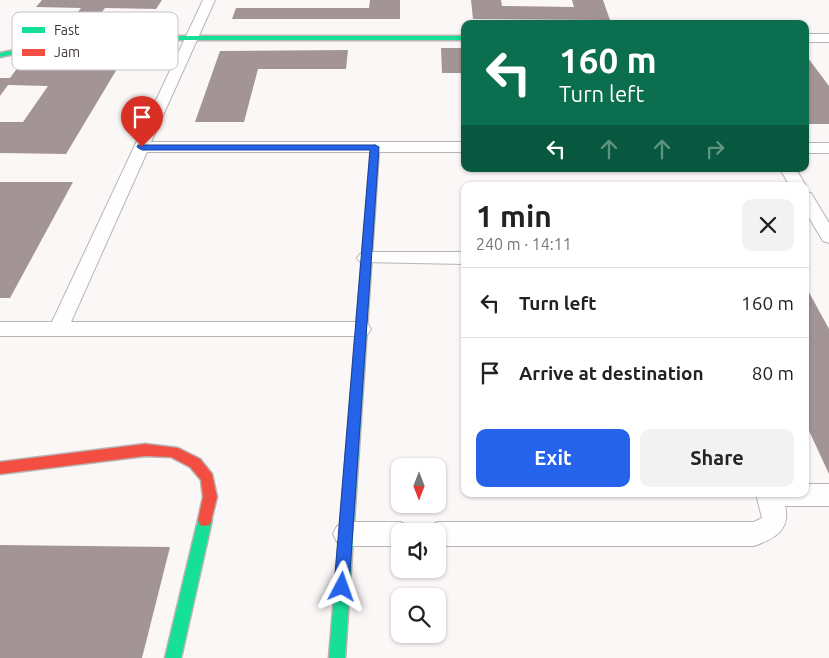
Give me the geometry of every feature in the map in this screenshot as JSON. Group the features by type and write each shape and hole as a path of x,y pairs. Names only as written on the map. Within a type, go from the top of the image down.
{"street":[{"path":"178,69 209,0"},
{"path":"178,38 461,38"},
{"path":"810,38 827,44"},
{"path":"58,329 177,70"},
{"path":"142,147 461,147"},
{"path":"337,658 375,147"},
{"path":"809,148 829,148"},
{"path":"809,204 829,237"},
{"path":"366,258 461,258"},
{"path":"0,329 361,329"},
{"path":"0,468 145,450 173,452 195,463 207,478 210,497 173,658"},
{"path":"809,495 829,495"},
{"path":"446,534 754,534 766,531 773,524 775,514 769,497"},
{"path":"346,534 391,534"}],"building":[{"path":"42,0 162,0 156,9 105,8 102,12 78,12 81,8 36,7"},
{"path":"370,0 400,0 400,19 232,19 236,8 369,8"},
{"path":"471,0 501,0 502,6 574,7 572,0 603,0 610,20 473,19"},
{"path":"441,48 461,48 461,73 442,73"},
{"path":"348,50 346,69 258,69 244,122 195,122 220,51"},
{"path":"809,59 829,86 829,124 809,124"},
{"path":"16,70 116,70 66,154 0,153 0,122 23,122 48,86 8,85 0,96 0,78 10,78"},
{"path":"0,182 73,182 10,298 0,298"},
{"path":"809,292 829,329 829,474 809,431"},
{"path":"0,545 170,547 142,658 0,658"}],"traffic: fast":[{"path":"178,38 461,38"},
{"path":"0,55 12,53"},
{"path":"337,658 375,147"},
{"path":"173,658 205,520"}],"traffic: jam":[{"path":"0,468 145,450 173,452 195,463 207,478 210,497 205,520"}],"route":[{"path":"142,147 375,147 342,587"}]}
